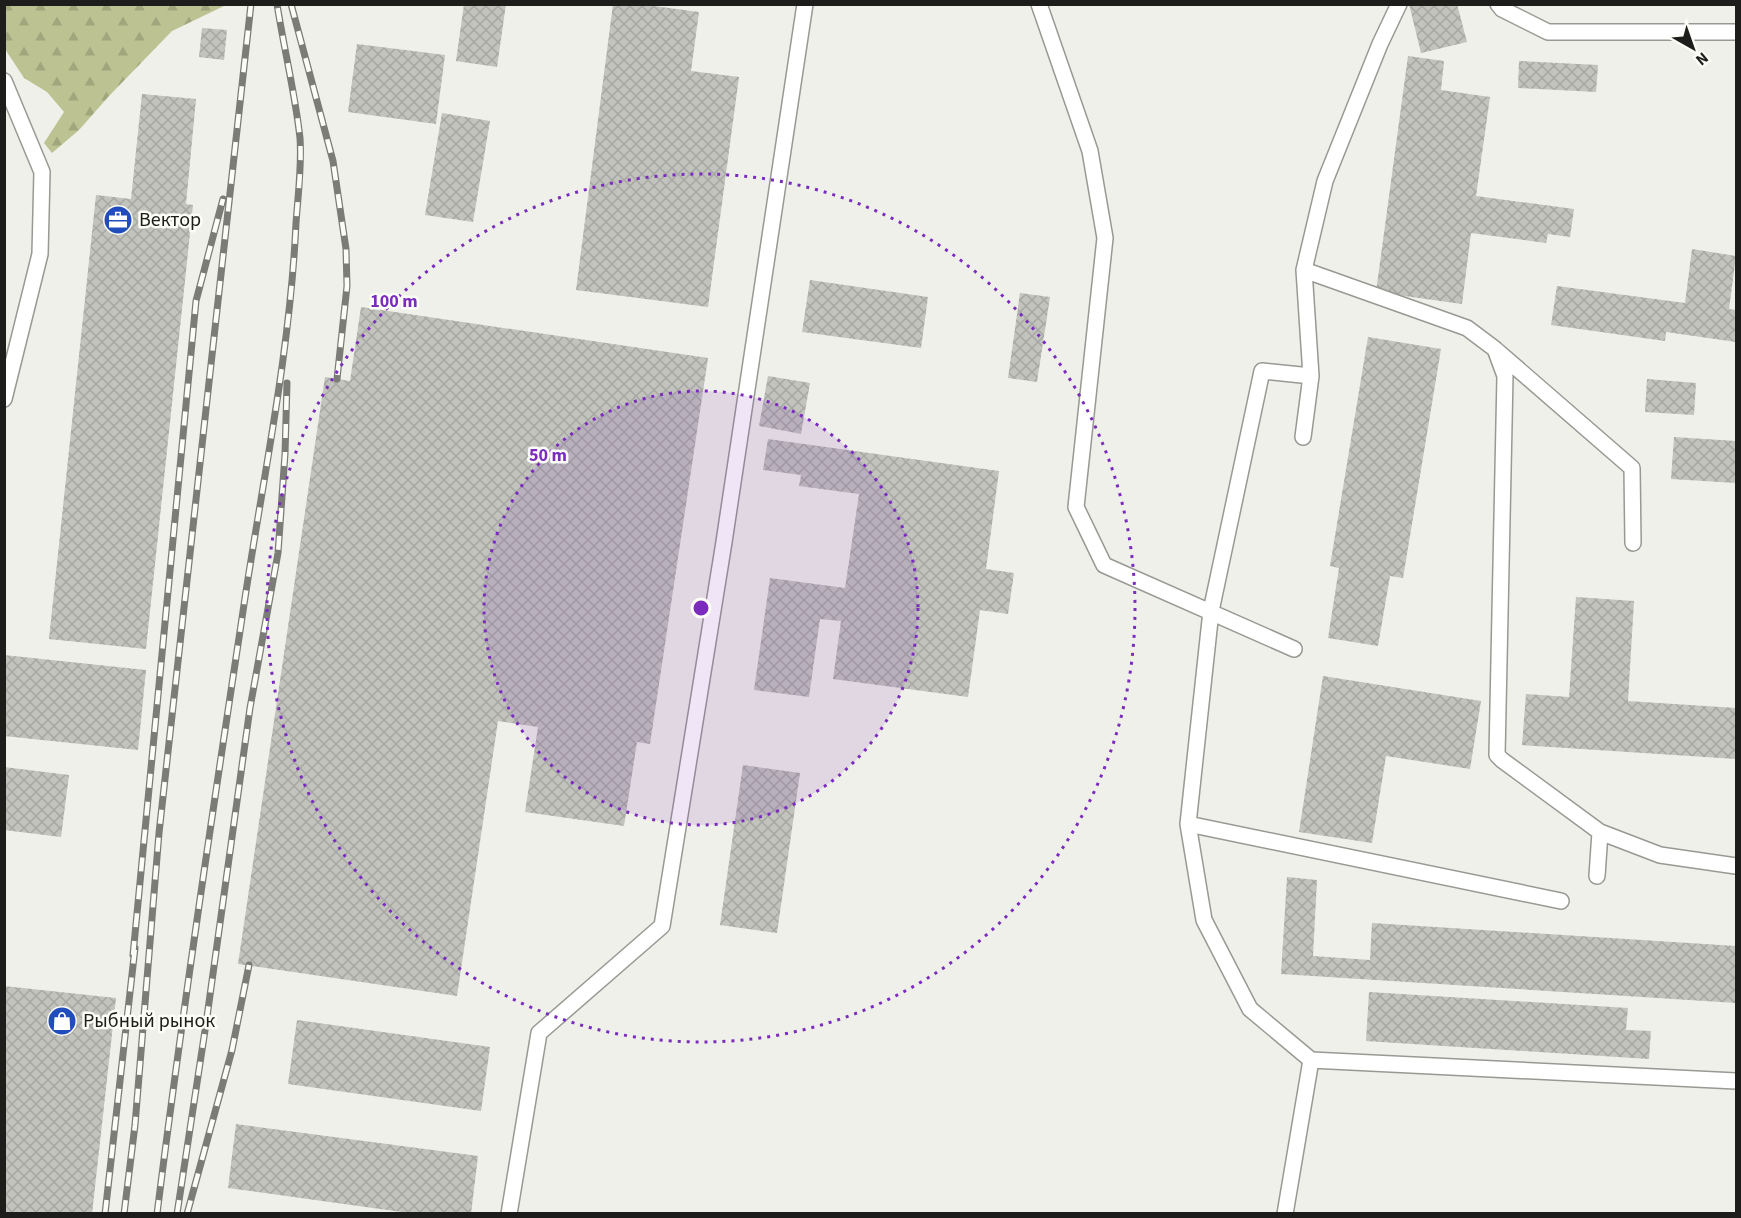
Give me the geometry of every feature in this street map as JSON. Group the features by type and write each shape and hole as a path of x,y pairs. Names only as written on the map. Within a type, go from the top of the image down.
{"lane":[{"path":"509,1214 539,1033 662,926 722,554 805,4"},
{"path":"1039,4 1090,151 1105,238 1076,507 1104,565 1294,649"},
{"path":"1303,436 1311,376 1305,270 1325,181 1380,44 1399,4"},
{"path":"1498,4 1502,9 1548,32 1737,32"},
{"path":"4,81 42,172 40,254 4,399"},
{"path":"1305,270 1467,328 1495,349 1632,468 1633,543"},
{"path":"1495,349 1505,376 1497,754 1600,832 1660,855 1737,866"},
{"path":"1311,376 1262,371 1212,611 1188,824 1204,920 1250,1009 1311,1060 1737,1081"},
{"path":"1188,824 1561,900"},
{"path":"1597,876 1600,832"},
{"path":"1285,1214 1311,1060"}],"green space":[{"path":"4,5 226,5 172,31 79,130 52,153 44,143 64,112 47,92 24,78 5,49"}],"building":[{"path":"464,4 506,4 497,67 456,61"},
{"path":"613,4 639,4 699,12 691,71 739,77 708,307 576,290"},
{"path":"1409,4 1457,4 1467,42 1421,53"},
{"path":"202,28 227,30 224,60 199,57"},
{"path":"357,44 445,55 436,124 348,112"},
{"path":"1408,56 1444,61 1441,90 1490,97 1476,196 1574,209 1570,237 1548,234 1546,243 1471,233 1462,304 1376,292"},
{"path":"1519,61 1598,65 1596,92 1518,88"},
{"path":"142,94 196,99 186,204 193,205 146,649 49,639 96,195 131,199"},
{"path":"442,113 490,121 473,222 425,215"},
{"path":"1692,249 1736,256 1729,309 1736,310 1736,342 1666,332 1665,341 1551,325 1557,286 1685,303"},
{"path":"810,280 928,297 921,348 802,332"},
{"path":"1020,293 1050,297 1037,382 1008,378"},
{"path":"361,307 708,358 650,744 637,742 624,826 525,812 538,727 498,721 457,996 238,964 325,377 350,381"},
{"path":"1368,337 1441,349 1403,578 1390,576 1378,646 1328,638 1339,568 1330,566"},
{"path":"768,376 810,383 801,434 759,426"},
{"path":"1647,379 1696,383 1694,415 1645,412"},
{"path":"1674,437 1736,441 1736,483 1671,479"},
{"path":"768,439 999,471 986,569 1014,573 1008,614 980,610 968,697 833,679 841,621 820,619 809,697 754,690 770,578 845,588 859,494 799,486 801,475 763,470"},
{"path":"1576,597 1634,601 1628,701 1736,708 1736,759 1522,745 1526,694 1569,697"},
{"path":"4,655 146,670 138,750 4,736"},
{"path":"1323,676 1481,701 1470,769 1386,756 1372,843 1299,832"},
{"path":"743,765 800,773 777,933 720,925"},
{"path":"4,767 69,775 61,837 4,830"},
{"path":"1287,877 1317,880 1313,956 1370,960 1372,923 1736,946 1736,1003 1281,974"},
{"path":"4,986 116,998 92,1214 4,1214"},
{"path":"1369,992 1628,1008 1626,1030 1651,1031 1649,1059 1366,1041"},
{"path":"297,1020 490,1047 481,1111 288,1084"},
{"path":"236,1124 478,1156 471,1214 416,1214 228,1188"}],"railway":[{"path":"124,1214 135,1125 159,833 251,4"},
{"path":"157,1214 209,841 274,421 293,273 300,138 277,4"},
{"path":"291,4 333,161 346,249 347,286 337,379"},
{"path":"133,955 196,301 223,199"},
{"path":"177,1214 250,708 278,553 287,383"},
{"path":"105,1214 135,948"},
{"path":"187,1214 232,1050 249,965"}],"place":[{"name":"Вектор","path":"118,220"},
{"name":"Рыбный рынок","path":"62,1021"}]}
